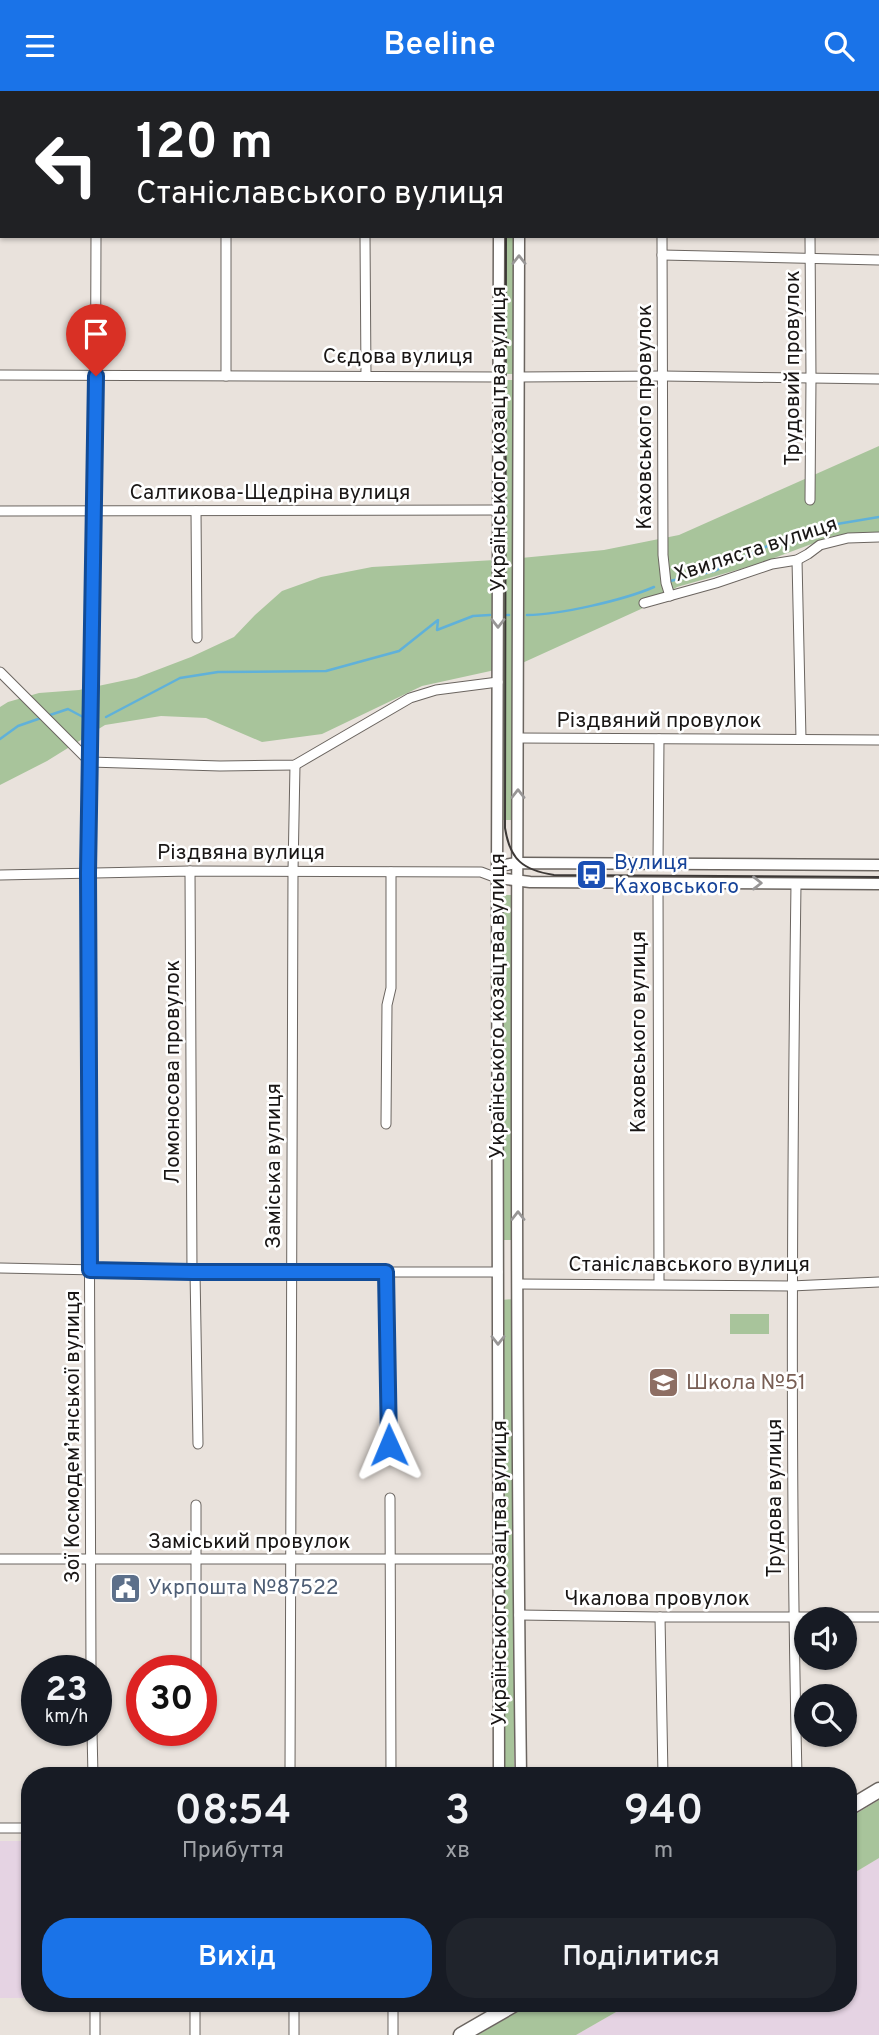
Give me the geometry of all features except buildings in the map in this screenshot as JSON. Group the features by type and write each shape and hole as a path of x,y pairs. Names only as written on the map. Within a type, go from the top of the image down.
{"highway":[{"path":"857,1803 879,1790"},
{"path":"461,2035 500,2012"}],"street":[{"name":"Зої Космодем’янської вулиця","path":"91,1655 88,873 95,511 96,238"},
{"path":"226,238 226,376"},
{"path":"365,238 366,376"},
{"name":"Українського козацтва вулиця","path":"499,238 499,1767"},
{"name":"Українського козацтва вулиця","path":"519,238 517,881 521,1767"},
{"name":"Каховського провулок","path":"662,238 663,555 670,596"},
{"name":"Трудовий провулок","path":"810,238 810,500"},
{"path":"662,255 879,260"},
{"name":"Сєдова вулиця","path":"0,375 879,379"},
{"name":"Салтикова-Щедріна вулиця","path":"0,511 499,510"},
{"path":"195,511 197,638"},
{"name":"Хвиляста вулиця","path":"644,603 772,564 797,560 820,545 848,538 879,537"},
{"path":"797,560 801,739"},
{"path":"0,672 90,762 220,766 295,765 410,698 436,690 498,682"},
{"name":"Різдвяний провулок","path":"518,738 879,740"},
{"name":"Каховського вулиця","path":"659,739 659,1284"},
{"name":"Заміська вулиця","path":"290,1767 295,765"},
{"name":"Різдвяна вулиця","path":"0,875 190,871 481,872 517,863 879,865"},
{"name":"Ломоносова провулок","path":"190,871 193,1272 198,1444"},
{"path":"386,1124 387,1005 391,988 391,872"},
{"name":"Різдвяна вулиця","path":"481,872 517,881 879,884"},
{"name":"Трудова вулиця","path":"796,884 791,1286 797,1767"},
{"path":"0,1268 193,1272 518,1272"},
{"path":"386,1272 389,1445"},
{"name":"Станіславського вулиця","path":"498,1284 791,1286 879,1282"},
{"path":"390,1499 391,1767"},
{"path":"196,1504 197,1655"},
{"name":"Заміський провулок","path":"0,1559 499,1559"},
{"name":"Чкалова провулок","path":"519,1615 879,1617"},
{"path":"660,1617 663,1767"},
{"path":"92,1746 93,1767"},
{"path":"0,1828 21,1828"},
{"path":"95,2012 95,2035"},
{"path":"195,2012 195,2035"},
{"path":"294,2012 294,2035"},
{"path":"393,2012 393,2035"}],"shaded area":[{"path":"0,1841 21,1841 21,1998 0,1998"},
{"path":"879,1858 879,2035 576,2035 616,2012 857,2012 857,1871"}],"green space":[{"path":"502,238 516,238 516,374 502,374"},
{"path":"502,380 516,380 515,820 501,820"},
{"path":"879,446 879,532 833,536 758,564 677,587 641,609 520,664 521,558 604,550 679,535"},
{"path":"495,560 495,670 422,686 322,734 262,742 206,718 161,716 105,725 47,761 0,785 0,707 8,702 39,693 79,690 136,678 191,657 234,637 282,591 321,577 372,567"},
{"path":"500,895 514,895 515,1240 501,1240"},
{"path":"514,1299 514,1767 503,1767 501,1300"},
{"path":"730,1314 769,1314 769,1334 730,1334"},
{"path":"879,1800 879,1858 857,1871 857,1813"},
{"path":"517,2012 616,2012 576,2035 478,2035"}],"waterway":[{"path":"819,527 879,517"},
{"path":"670,581 714,571 776,542 806,533"},
{"path":"527,615 591,606 654,587"},
{"path":"106,717 180,678 218,672 326,671 399,651 438,620 437,630 473,616 490,615"},
{"path":"47,716 68,709 83,717"},
{"path":"0,739 18,726 41,718"}],"tram line":[{"path":"506,238 505,828 510,848 526,866 554,875 879,877"}],"place":[{"name":"Вулиця Каховського","path":"591,875"},
{"name":"Школа №51","path":"663,1383"},
{"name":"Укрпошта №87522","path":"125,1588"}],"route":[{"path":"96,376 88,873 90,1270 386,1272 389,1445"}]}
